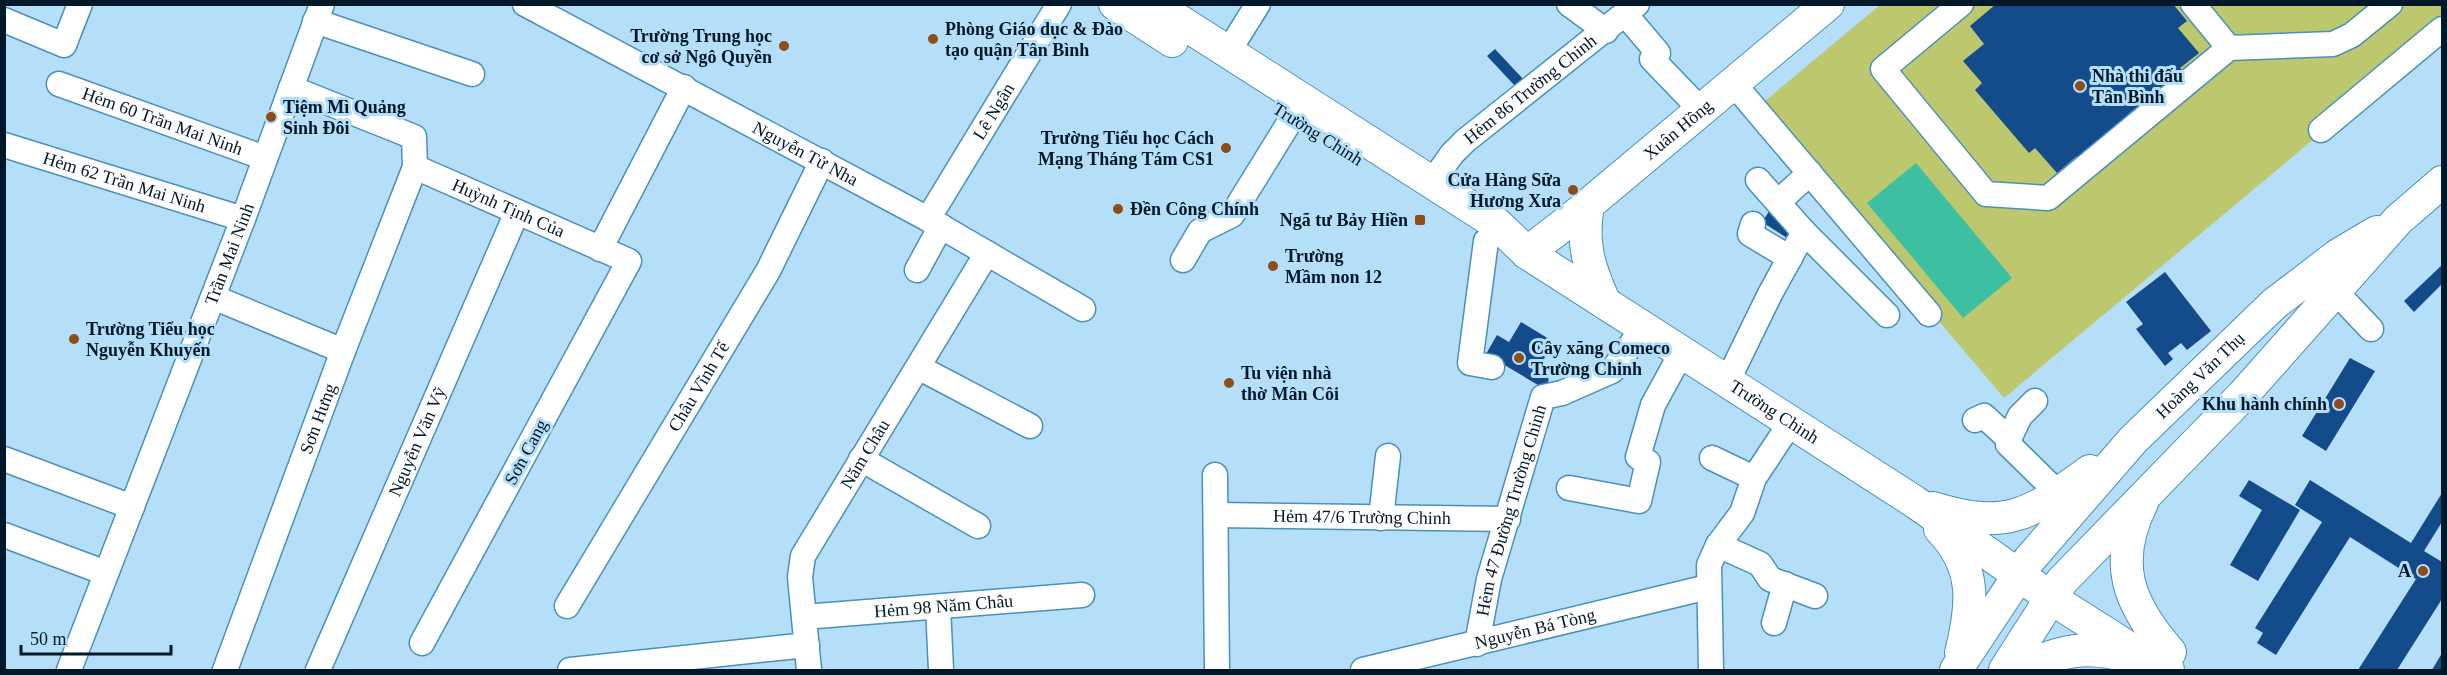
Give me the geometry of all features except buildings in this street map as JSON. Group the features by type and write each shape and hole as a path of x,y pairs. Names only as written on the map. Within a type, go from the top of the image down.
{"main road":[{"name":"Trường Chinh","path":"1115,4 1298,109 1432,182 1497,224 1527,253 1915,502 2024,568 2172,665"},
{"name":"Trường Chinh","path":"1153,4 1228,52 1298,109 1486,241 1527,253"},
{"name":"Xuân Hồng","path":"1527,253 1588,205 1828,4"},
{"name":"Hoàng Văn Thụ","path":"2013,667 2056,589 2242,396 2398,220 2442,182"},
{"path":"1588,205 1585,224 1586,253 1592,274 1605,303"},
{"name":"Hoàng Văn Thụ","path":"1955,670 2024,568 2133,440 2274,304 2338,255 2398,220"},
{"path":"1915,502 1954,514 1981,519 2002,519 2020,514 2059,494 2133,440"},
{"path":"2150,489 2134,521 2129,540 2126,558 2127,578 2140,613 2172,665"},
{"path":"1915,502 1957,550 1969,581 1971,596 1966,630 1955,670"},
{"path":"1978,637 2013,667 2058,654 2092,649 2172,665"}],"street":[{"path":"4,20 64,45 80,4"},
{"name":"Nguyễn Tử Nha","path":"525,4 822,161 935,223 1083,309"},
{"name":"Lê Ngân","path":"916,270 935,223 1059,4"},
{"path":"1228,52 1258,4"},
{"path":"1569,4 1606,31"},
{"path":"1961,4 1883,69 1986,194 2048,198 2229,48 2333,44 2352,35 2390,4"},
{"path":"2193,4 2229,48"},
{"path":"1631,9 1658,53 1652,59 1701,110"},
{"name":"Hẻm 86 Trường Chinh","path":"1432,182 1452,154 1465,141 1631,9"},
{"path":"319,13 472,74"},
{"name":"Trần Mai Ninh","path":"69,670 243,219 319,13"},
{"path":"2320,130 2442,29"},
{"path":"1733,83 1929,314"},
{"name":"Hẻm 60 Trần Mai Ninh","path":"59,84 265,158"},
{"path":"600,249 684,87"},
{"path":"291,88 414,137 415,167"},
{"path":"1183,260 1200,231 1232,214 1298,109"},
{"name":"Hẻm 62 Trần Mai Ninh","path":"4,145 243,219"},
{"name":"Châu Vĩnh Tế","path":"567,606 768,270 822,161"},
{"name":"Huỳnh Tịnh Của","path":"415,167 629,261"},
{"name":"Sơn Hưng","path":"225,670 343,351 415,167"},
{"path":"1778,202 1810,173"},
{"path":"1758,180 1804,232 1887,315"},
{"name":"Nguyễn Văn Vỹ","path":"318,670 518,212"},
{"path":"1753,224 1750,234 1790,258"},
{"path":"1727,382 1770,294 1804,232"},
{"path":"1486,241 1470,363 1492,367"},
{"name":"Năm Châu","path":"809,670 800,566 802,556 987,253"},
{"name":"Sơn Cang","path":"422,644 629,261"},
{"path":"2336,292 2371,329"},
{"path":"213,297 343,351"},
{"name":"Hẻm 47 Đường Trường Chinh","path":"1477,644 1489,579 1543,397 1562,393 1612,371 1643,328"},
{"path":"1569,489 1639,501 1648,462 1638,457 1653,405 1682,352"},
{"path":"918,367 1030,426"},
{"path":"2035,401 2020,416 2008,439 2008,444 2059,494"},
{"path":"1975,420 1984,416 2008,439"},
{"path":"1711,670 1709,565 1718,545 1742,513 1754,478 1791,422"},
{"path":"1381,518 1388,456"},
{"path":"1712,458 1754,478"},
{"path":"4,459 132,507"},
{"path":"861,459 978,526"},
{"path":"1215,475 1217,670"},
{"name":"Hẻm 47/6 Trường Chinh","path":"1216,515 1508,519"},
{"path":"4,535 106,573"},
{"path":"1718,545 1760,564 1770,579 1815,596"},
{"path":"1774,623 1785,584"},
{"name":"Nguyễn Bá Tòng","path":"1363,670 1708,587"},
{"name":"Hẻm 98 Năm Châu","path":"804,617 1082,595"},
{"path":"938,607 941,670"},
{"path":"570,670 807,645"}],"shaded area":[{"path":"1880,5 2442,5 2442,32 2004,398 1758,107"},
{"path":"1916,163 2012,278 1963,318 1867,203"}],"place":[{"name":"Phòng Giáo dục & Đào tạo quận Tân Bình","path":"933,39"},
{"name":"Trường Trung học cơ sở Ngô Quyền","path":"784,46"},
{"name":"Nhà thi đấu Tân Bình","path":"2080,86"},
{"name":"Tiệm Mì Quảng Sinh Đôi","path":"271,117"},
{"name":"Trường Tiểu học Cách Mạng Tháng Tám CS1","path":"1226,148"},
{"name":"Cửa Hàng Sữa Hương Xưa","path":"1573,190"},
{"name":"Đền Công Chính","path":"1118,209"},
{"name":"Ngã tư Bảy Hiền","path":"1420,220"},
{"name":"Trường Mầm non 12","path":"1273,266"},
{"name":"Trường Tiểu học Nguyễn Khuyến","path":"74,339"},
{"name":"Cây xăng Comeco Trường Chinh","path":"1519,358"},
{"name":"Tu viện nhà thờ Mân Côi","path":"1229,383"},
{"name":"Khu hành chính","path":"2339,404"},
{"name":"A","path":"2423,571"}]}
